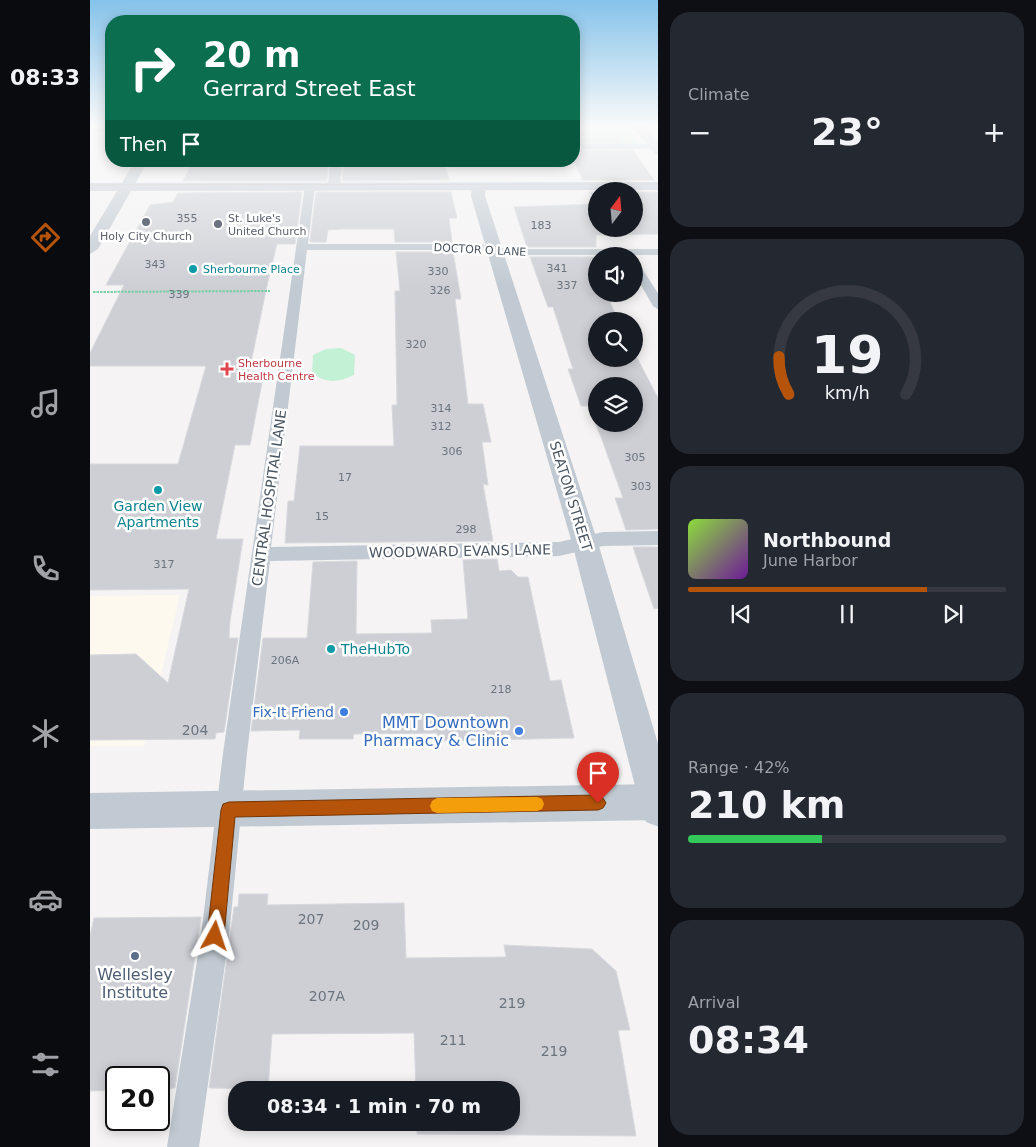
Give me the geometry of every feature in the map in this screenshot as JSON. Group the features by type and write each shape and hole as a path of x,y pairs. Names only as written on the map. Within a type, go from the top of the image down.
{"main road":[{"path":"90,187 658,186"}],"street":[{"path":"90,249 132,179"},
{"path":"335,179 335,186"},
{"name":"SEATON STREET","path":"479,186 478,196 585,543 658,804"},
{"path":"90,811 658,804"}],"lane":[{"name":"CENTRAL HOSPITAL LANE","path":"183,1147 215,936 261,554 310,186"},
{"name":"DOCTOR O LANE","path":"302,247 480,247 495,250 588,253"},
{"name":"DOCTOR O LANE","path":"643,253 658,252"},
{"path":"643,280 658,306"},
{"name":"WOODWARD EVANS LANE","path":"261,554 559,549 603,539 658,538"}],"path":[{"path":"93,292 297,291"}],"shaded area":[{"path":"180,595 144,746 90,746 90,596"}],"green space":[{"path":"341,348 355,355 354,375 333,381 312,374 313,355 326,349"}],"building":[{"path":"184,179 327,179 327,181 183,181"},
{"path":"342,179 449,180 342,181"},
{"path":"582,179 654,180 583,180"},
{"path":"302,192 295,244 277,244 249,372 264,372 250,445 235,445 216,539 243,539 230,621 229,638 238,638 224,732 216,733 215,739 90,740 90,655 136,654 168,683 189,589 90,590 90,464 178,464 206,366 90,366 90,353 124,285 106,285 150,205 173,202 178,193"},
{"path":"316,192 451,192 457,218 449,218 452,242 395,242 394,229 343,229 328,230 326,242 310,242"},
{"path":"643,192 658,192 658,234 643,234"},
{"path":"588,204 588,238 596,238 596,247 527,247 514,207"},
{"path":"396,252 453,252 461,299 455,299 468,404 483,404 491,442 482,442 488,485 483,484 493,541 285,543 288,501 294,501 300,446 394,446 392,405 397,405 395,291 400,291"},
{"path":"530,257 588,257 588,302 610,302 615,312 588,312 588,367 642,367 658,398 658,529 626,530 615,498 623,498 599,432 643,432 643,377 588,377 588,406 581,406 568,369 573,369 553,307 548,307"},
{"path":"633,547 658,547 658,608 654,609"},
{"path":"497,559 499,571 511,570 518,577 528,577 550,681 561,680 574,738 438,741 437,733 354,734 353,739 299,739 300,730 251,731 263,638 307,638 313,562 357,561 356,634 432,633 431,620 468,619 463,560"},
{"path":"239,894 268,894 267,905 404,903 406,958 506,957 504,945 592,949 616,971 630,1030 618,1030 636,1136 417,1134 417,1131 520,1131 520,1081 416,1081 414,1033 272,1034 269,1081 228,1081 228,1088 209,1088 234,907 238,907"},
{"path":"201,917 175,1088 170,1088 170,1066 105,1066 105,1090 90,1091 90,936 94,918"}],"tram line":[{"path":"90,185 658,184"}],"slow traffic":[{"path":"437,806 537,804"}],"place":[{"name":"Holy City Church","path":"146,222"},
{"name":"St. Luke's United Church","path":"218,224"},
{"name":"Sherbourne Place","path":"193,269"},
{"name":"Sherbourne Health Centre","path":"227,369"},
{"name":"Garden View Apartments","path":"158,490"},
{"name":"TheHubTo","path":"331,649"},
{"name":"Fix-It Friend","path":"344,712"},
{"name":"MMT Downtown Pharmacy & Clinic","path":"519,731"},
{"name":"Wellesley Institute","path":"135,956"}],"route":[{"path":"215,936 229,810 598,803"}]}
